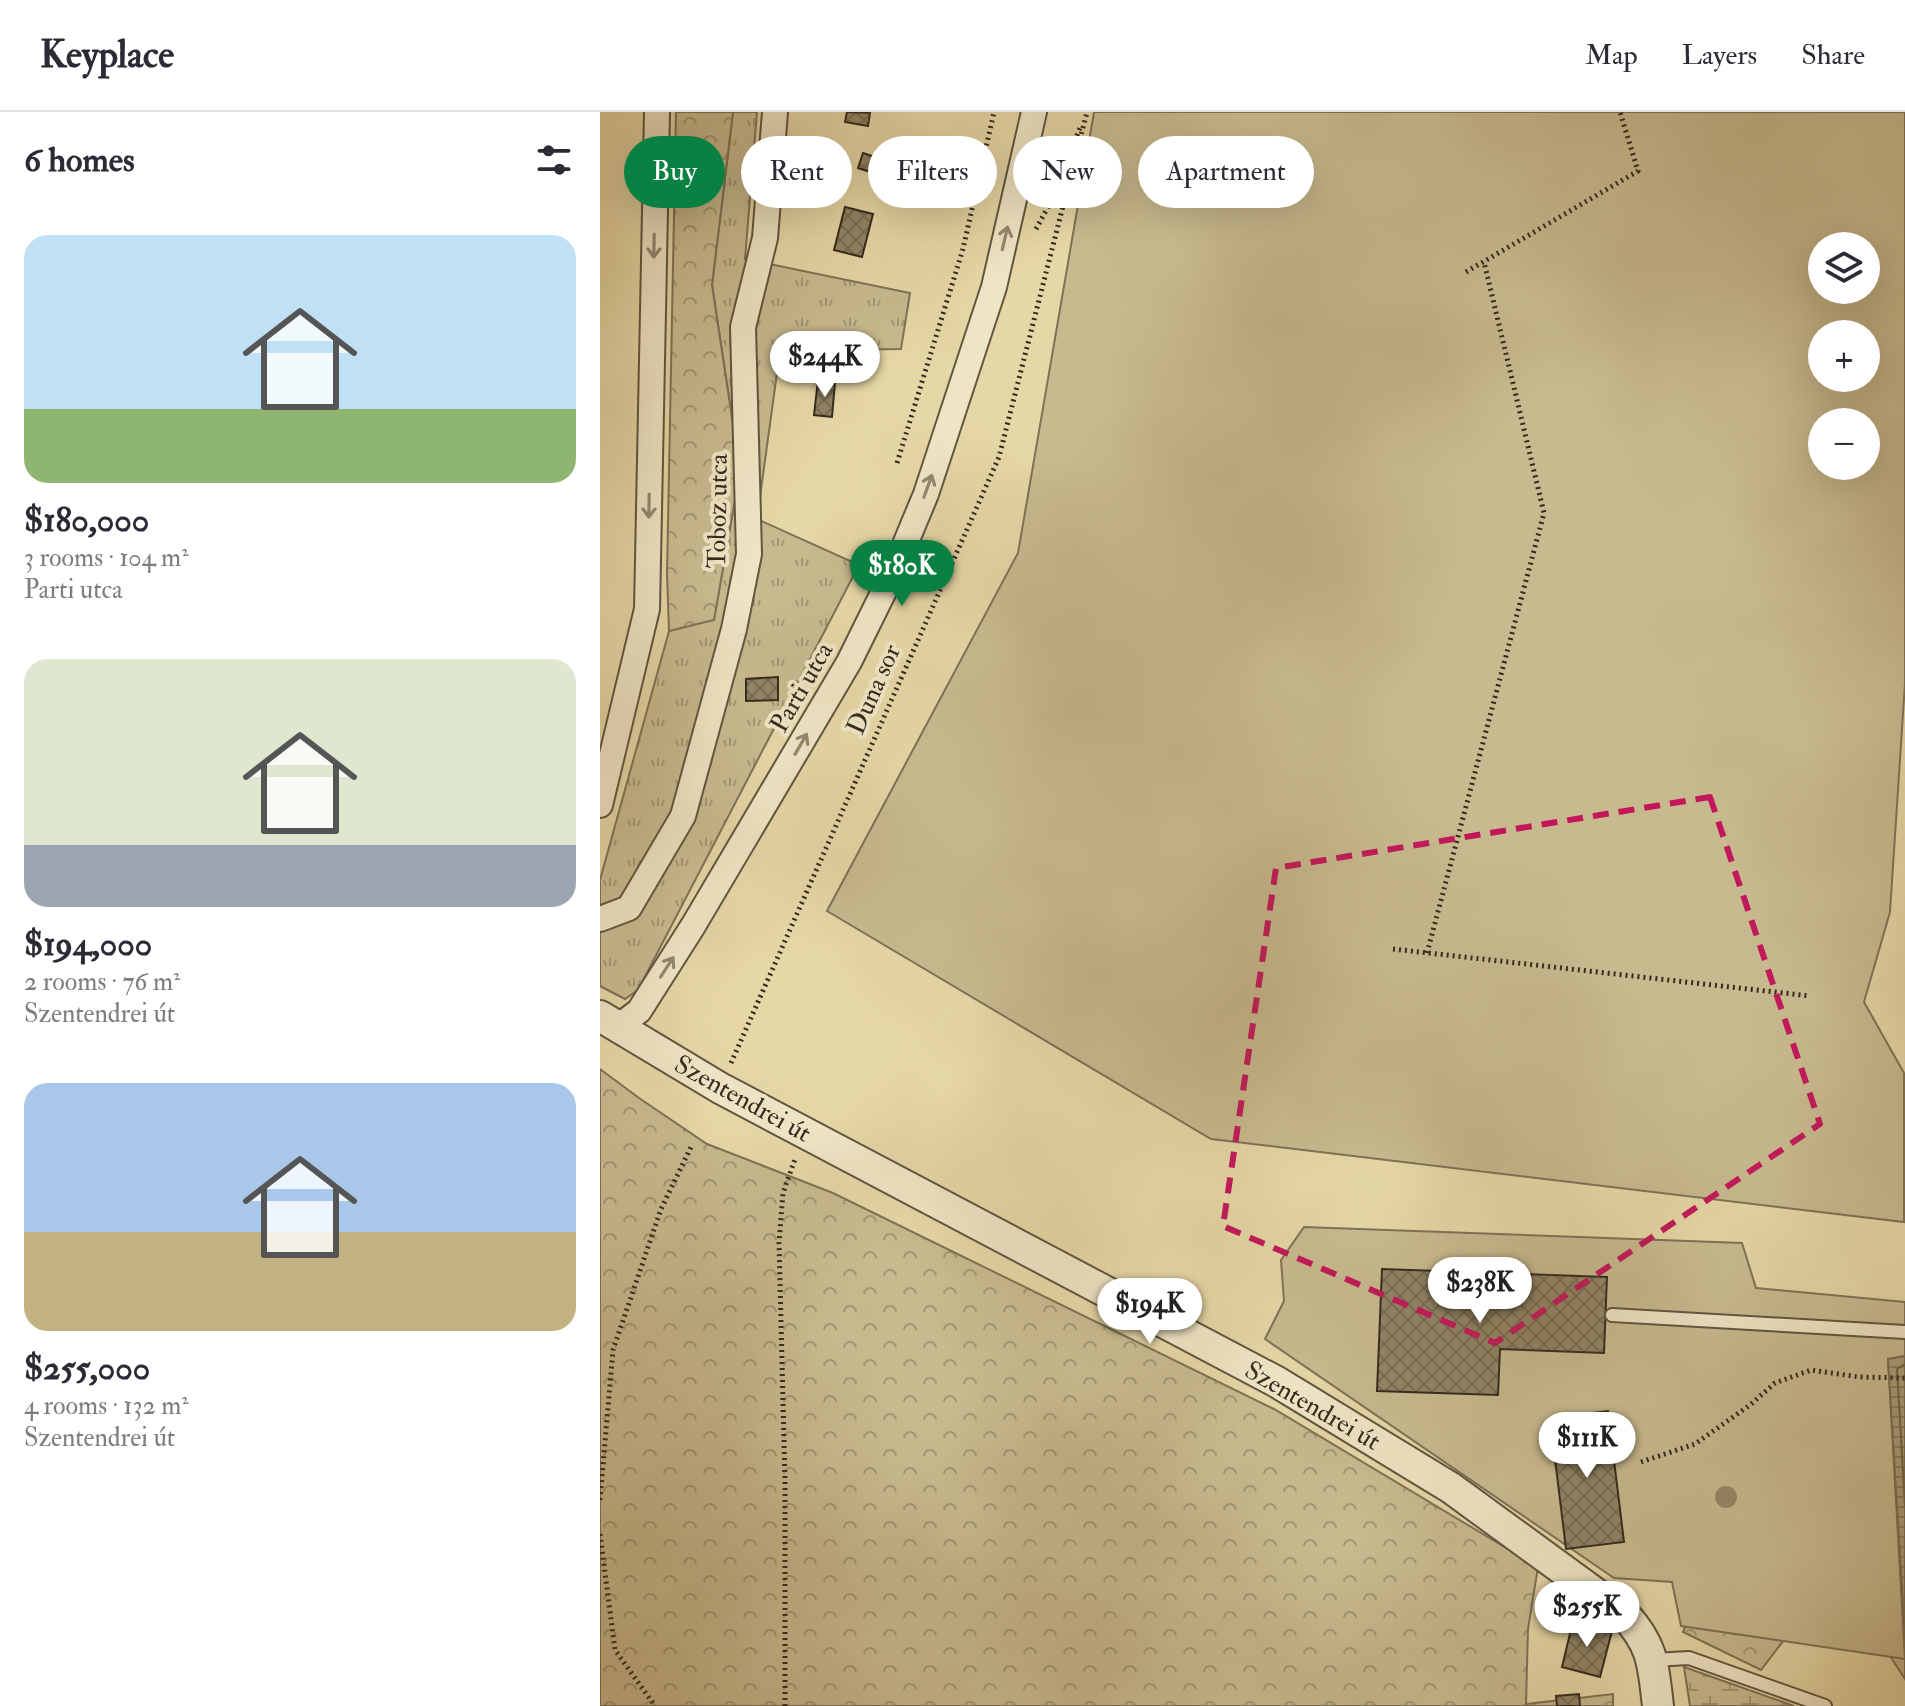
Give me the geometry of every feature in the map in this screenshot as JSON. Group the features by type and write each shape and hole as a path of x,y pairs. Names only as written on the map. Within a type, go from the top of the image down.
{"street":[{"path":"600,805 647,609 657,112"},
{"name":"Toboz utca","path":"600,919 629,908 683,816 734,629 749,554 743,327 765,238 775,112"},
{"name":"Parti utca","path":"609,1021 639,1011 693,926 849,662 894,571 926,494 990,301 1034,112"},
{"name":"Szentendrei út","path":"609,1021 720,1088 1277,1382 1451,1488 1625,1615 1643,1635 1653,1660 1658,1706"}],"lane":[{"path":"1612,1315 1905,1332"},
{"path":"1653,1660 1689,1658 1825,1706"}],"path":[{"path":"897,463 963,249 994,112"},
{"path":"1034,232 1048,207 1086,112"},
{"name":"Duna sor","path":"720,1088 999,457 1086,112"},
{"path":"1466,272 1638,171 1620,112"},
{"path":"1427,953 1544,513 1484,262"},
{"path":"1393,949 1810,996"},
{"path":"785,1706 785,1481 779,1243 783,1193 804,1132"},
{"path":"600,1500 613,1350 661,1209 692,1145"},
{"path":"1641,1462 1695,1444 1775,1383 1811,1370 1859,1377 1905,1378"},
{"path":"600,1534 615,1650 655,1706"}],"highlighted area":[{"path":"1710,797 1820,1124 1495,1343 1223,1226 1276,868"}],"green space":[{"path":"676,112 733,112 725,178 725,136 676,136"},
{"path":"733,112 757,112 755,136 741,136 741,208 749,208 745,259 910,293 901,349 780,351 757,519 859,565 638,990 625,999 600,986 600,880 669,631 714,619 740,471 712,285 721,208 725,208 725,178"},
{"path":"1094,112 1905,112 1905,683 1890,912 1864,1002 1904,1073 1904,1222 1211,1139 827,911 1018,553 1077,208 1122,208 1122,136 1090,136"},
{"path":"674,208 721,208 712,285 740,471 714,620 669,631 667,574"},
{"path":"600,1069 707,1144 833,1193 1274,1409 1538,1567 1528,1629 1526,1704 1613,1694 1613,1706 600,1706"},
{"path":"1304,1227 1742,1243 1756,1288 1905,1302 1905,1356 1888,1359 1905,1659 1681,1626 1672,1582 1614,1578 1265,1339 1284,1301 1281,1260"},
{"path":"1696,1597 1905,1613 1905,1679 1875,1633 1800,1619 1761,1670 1683,1632"},
{"path":"1684,1667 1794,1706 1690,1706"}],"water":[{"path":"1905,1356 1905,1639 1888,1359"}],"building":[{"path":"847,112 870,113 868,126 845,122"},
{"path":"863,153 868,155 868,171 858,168"},
{"path":"845,208 873,214 862,257 834,250"},
{"path":"818,380 835,382 832,417 814,415"},
{"path":"778,677 778,700 746,701 746,679"},
{"path":"1382,1269 1607,1277 1604,1353 1500,1349 1498,1395 1377,1391"},
{"path":"1608,1411 1624,1542 1566,1549 1550,1418"},
{"path":"1573,1621 1612,1631 1600,1677 1562,1667"},
{"path":"1579,1694 1580,1706 1557,1706 1556,1696"}]}
